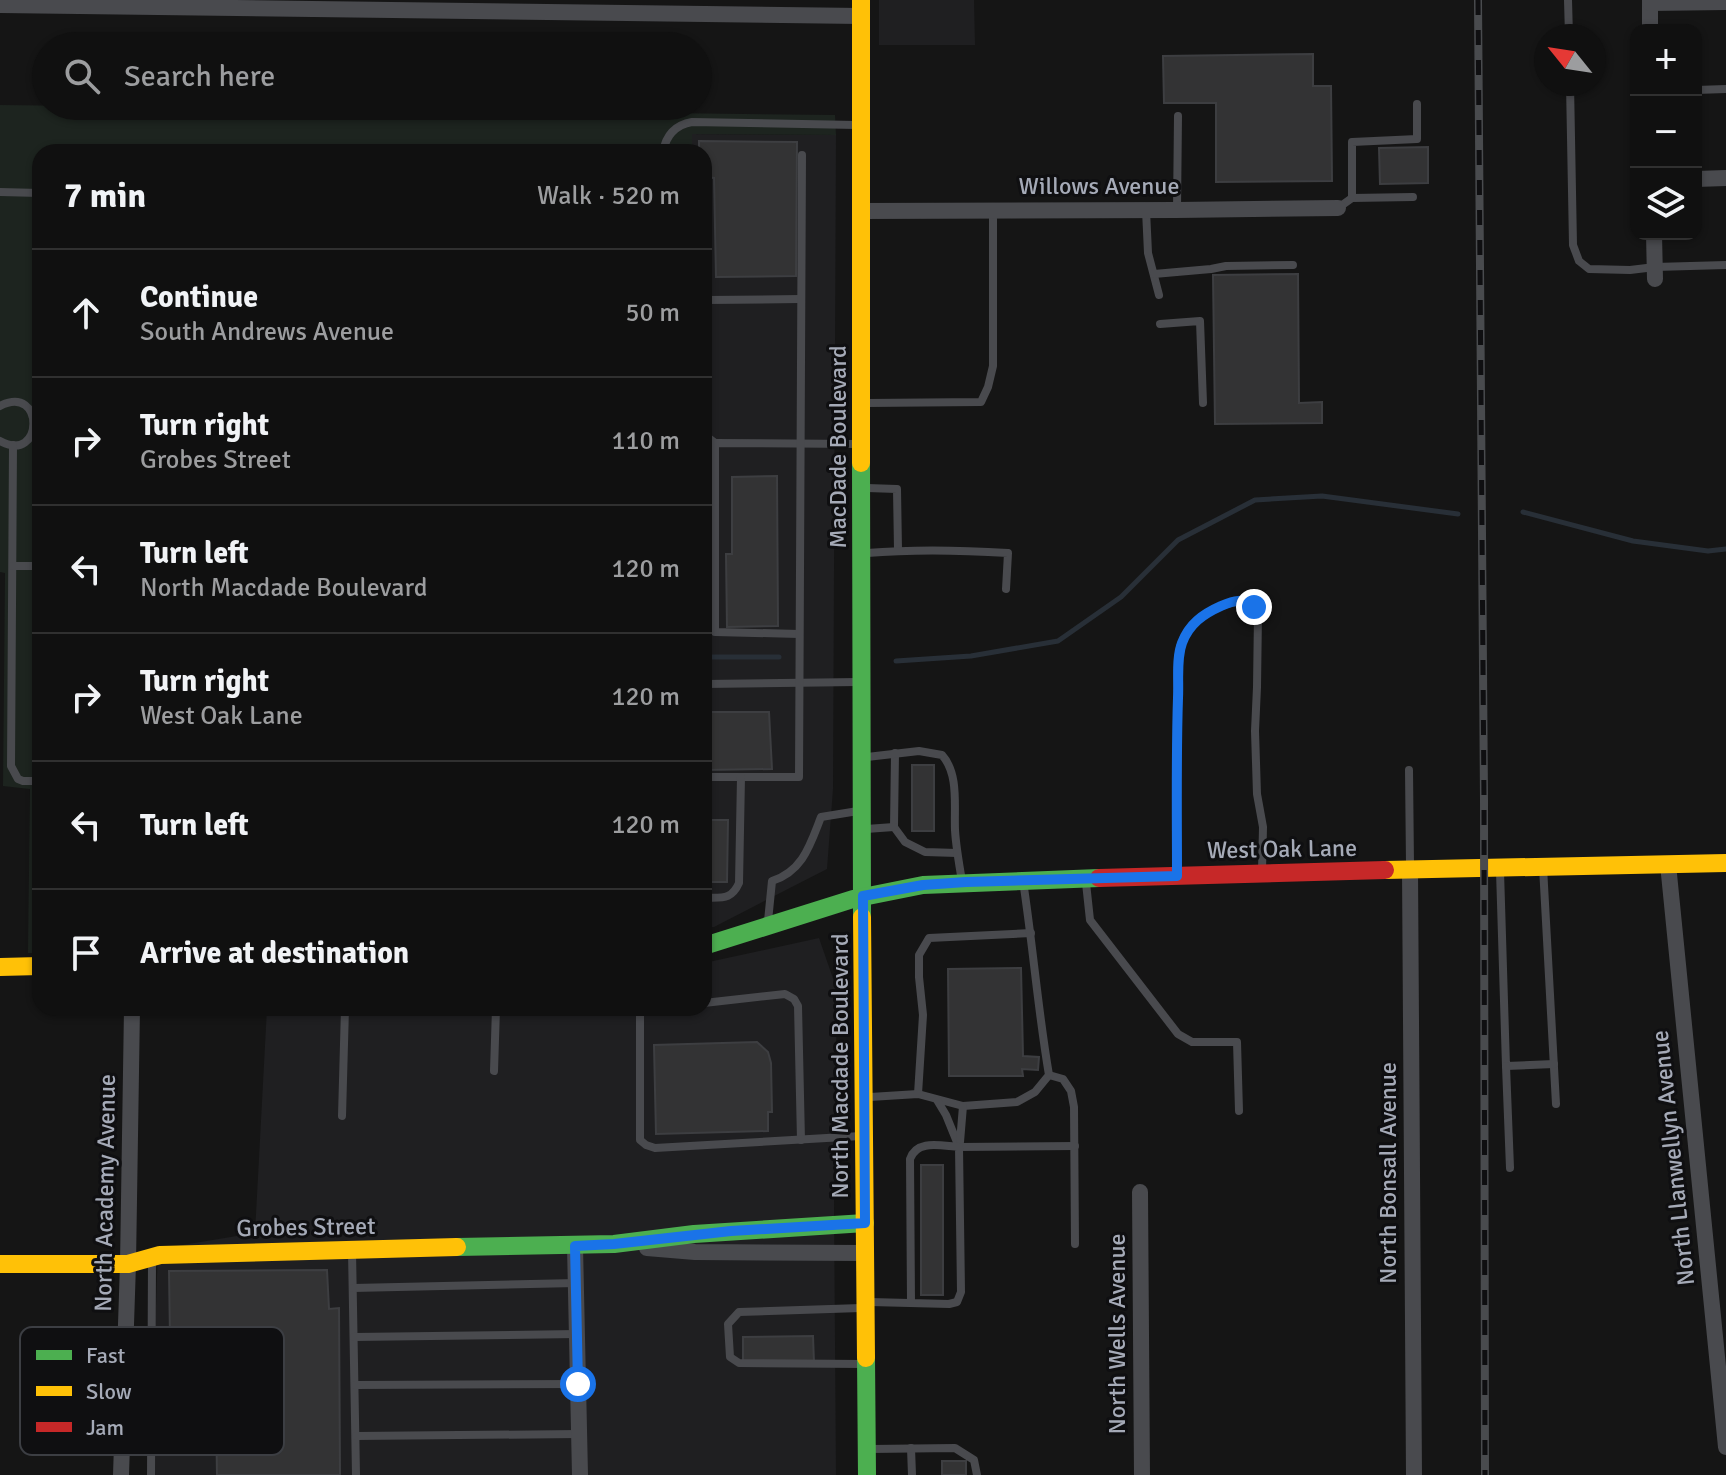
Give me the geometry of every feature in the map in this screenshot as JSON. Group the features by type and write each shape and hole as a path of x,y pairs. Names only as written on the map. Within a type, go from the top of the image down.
{"main road":[{"path":"861,8 861,211"},
{"name":"MacDade Boulevard","path":"861,211 863,682"},
{"path":"863,682 863,896"},
{"name":"West Oak Lane","path":"712,943 863,896 923,885 1262,873 1726,863"},
{"name":"North Macdade Boulevard","path":"863,896 867,1475"},
{"path":"0,967 32,966"},
{"name":"Grobes Street","path":"0,1264 128,1264 160,1255 224,1252 575,1246 694,1234 865,1223"}],"street":[{"path":"1650,24 1650,2 1726,2"},
{"path":"0,5 861,8"},
{"path":"1702,179 1726,178"},
{"name":"Willows Avenue","path":"861,211 1338,208"},
{"path":"1654,240 1655,273"},
{"name":"North Llanwellyn Avenue","path":"1668,864 1726,1447"},
{"name":"North Bonsall Avenue","path":"1410,870 1414,1475"},
{"name":"North Academy Avenue","path":"126,1327 132,1016"},
{"name":"North Wells Avenue","path":"1140,1192 1142,1475"},
{"name":"Grobes Street","path":"614,1244 695,1252 866,1253"},
{"path":"575,1246 580,1475"},
{"name":"North Academy Avenue","path":"121,1475 122,1455"}],"lane":[{"path":"1568,0 1569,24"},
{"path":"1702,90 1726,89"},
{"path":"1570,96 1573,245 1579,261 1589,269 1655,273 1726,265"},
{"path":"1352,198 1352,142 1417,139 1417,104"},
{"path":"1177,210 1178,116"},
{"path":"665,144 677,126 692,122 861,125"},
{"path":"712,777 799,777 802,155"},
{"path":"0,192 32,193"},
{"path":"1338,208 1352,198 1413,197"},
{"path":"862,403 981,402 993,366 993,210"},
{"path":"1146,210 1148,253 1159,295"},
{"path":"1154,274 1226,266 1293,265"},
{"path":"712,300 800,299"},
{"path":"1160,324 1200,321 1203,403"},
{"path":"0,406 9,402 19,403 32,413"},
{"path":"0,441 13,445 24,442 32,433"},
{"path":"712,441 862,444"},
{"path":"715,443 715,632 799,634"},
{"path":"13,445 11,766 18,779 32,781"},
{"path":"862,488 897,489 898,550"},
{"path":"863,554 898,550 1008,553 1006,589"},
{"path":"13,566 32,566"},
{"path":"1177,876 1180,646 1197,619 1242,600 1249,602 1258,614 1255,731 1257,794 1263,827 1262,873"},
{"path":"712,684 863,682"},
{"path":"863,758 919,751 942,755 950,763 962,882"},
{"path":"895,753 894,827 905,842 925,852 957,853"},
{"path":"1409,770 1410,870"},
{"path":"712,898 728,897 735,893 739,883 741,777"},
{"path":"767,926 772,881 784,877 796,867 808,850 821,817 863,820 894,827"},
{"path":"1543,866 1556,1104"},
{"path":"1500,867 1510,1168"},
{"path":"1086,878 1090,920 1178,1034 1192,1042 1237,1042 1239,1111"},
{"path":"865,1098 918,1094 963,1106 1017,1102 1035,1092 1049,1075 1023,880"},
{"path":"918,1094 923,1015 919,955 929,938 1031,933"},
{"path":"712,1002 785,994 794,999 798,1006 801,1140"},
{"path":"342,1116 345,1016"},
{"path":"494,1071 496,1016"},
{"path":"640,1016 640,1140 646,1145 655,1148 865,1136"},
{"path":"1506,1066 1554,1064"},
{"path":"1049,1075 1063,1079 1071,1091 1074,1107 1075,1244"},
{"path":"937,1100 959,1147"},
{"path":"867,1364 739,1363 730,1357 728,1324 739,1312 957,1302 961,1292 959,1147 963,1106"},
{"path":"911,1302 910,1159 913,1150 921,1145 1075,1146"},
{"path":"352,1250 356,1475"},
{"path":"152,1257 152,1327"},
{"path":"353,1288 576,1283"},
{"path":"354,1337 577,1334"},
{"path":"355,1385 578,1384"},
{"path":"356,1436 579,1434"},
{"path":"911,1448 912,1475"},
{"path":"867,1449 955,1448 974,1460 977,1475"},
{"path":"151,1455 151,1475"}],"shaded area":[{"path":"879,0 974,0 975,45 879,45"},
{"path":"0,105 32,105 32,120 712,120 712,114 835,115 836,135 692,134 692,144 32,144 32,953 28,953 30,789 3,786 5,573 0,572"},
{"path":"691,134 836,135 833,789 827,869 712,927 712,144 692,144"},
{"path":"819,938 837,990 834,1206 836,1475 150,1475 151,1455 284,1455 284,1327 155,1327 158,1249 255,1233 267,1016 712,1016 712,961"}],"building":[{"path":"1313,54 1313,86 1331,86 1332,181 1216,182 1216,103 1164,103 1163,56"},
{"path":"699,141 797,142 796,276 716,277 712,144 699,144"},
{"path":"1428,147 1428,183 1380,184 1379,148"},
{"path":"1298,274 1299,403 1322,402 1322,423 1215,424 1213,275"},
{"path":"777,476 778,626 727,627 726,554 732,554 732,477"},
{"path":"712,712 769,712 772,769 712,770"},
{"path":"912,765 934,765 934,831 912,831"},
{"path":"712,820 728,820 727,882 712,882"},
{"path":"1021,968 1023,1056 1039,1057 1038,1070 1022,1069 1023,1076 949,1076 948,969"},
{"path":"757,1042 768,1052 771,1063 772,1112 768,1112 768,1131 656,1134 654,1045"},
{"path":"921,1165 943,1165 943,1295 921,1295"},
{"path":"327,1270 329,1309 339,1308 340,1475 217,1475 217,1455 284,1455 284,1327 170,1327 169,1271"},
{"path":"813,1336 814,1363 743,1364 743,1337"},
{"path":"942,1461 966,1461 966,1475 942,1475"}],"waterway":[{"path":"896,661 971,656 1058,641 1121,597 1178,540 1255,500 1322,496 1458,514"},
{"path":"1523,512 1633,541 1708,551 1726,549"},
{"path":"712,657 779,657"}],"railway":[{"path":"1478,0 1485,1475"}],"traffic: fast":[{"path":"861,463 862,917"},
{"path":"712,943 853,899 923,885 1099,878"},
{"path":"457,1247 614,1244 694,1234 865,1223"},
{"path":"866,1358 867,1475"}],"traffic: slow":[{"path":"861,0 861,463"},
{"path":"1385,870 1726,863"},
{"path":"862,917 866,1358"},
{"path":"0,967 32,966"},
{"path":"0,1264 128,1264 160,1255 457,1247"}],"traffic: jam":[{"path":"1099,878 1385,870"}],"route":[{"path":"578,1384 575,1246 731,1231 865,1223 863,896 923,885 966,882 1177,876 1180,646 1186,632 1209,611 1242,600 1254,607"}]}
